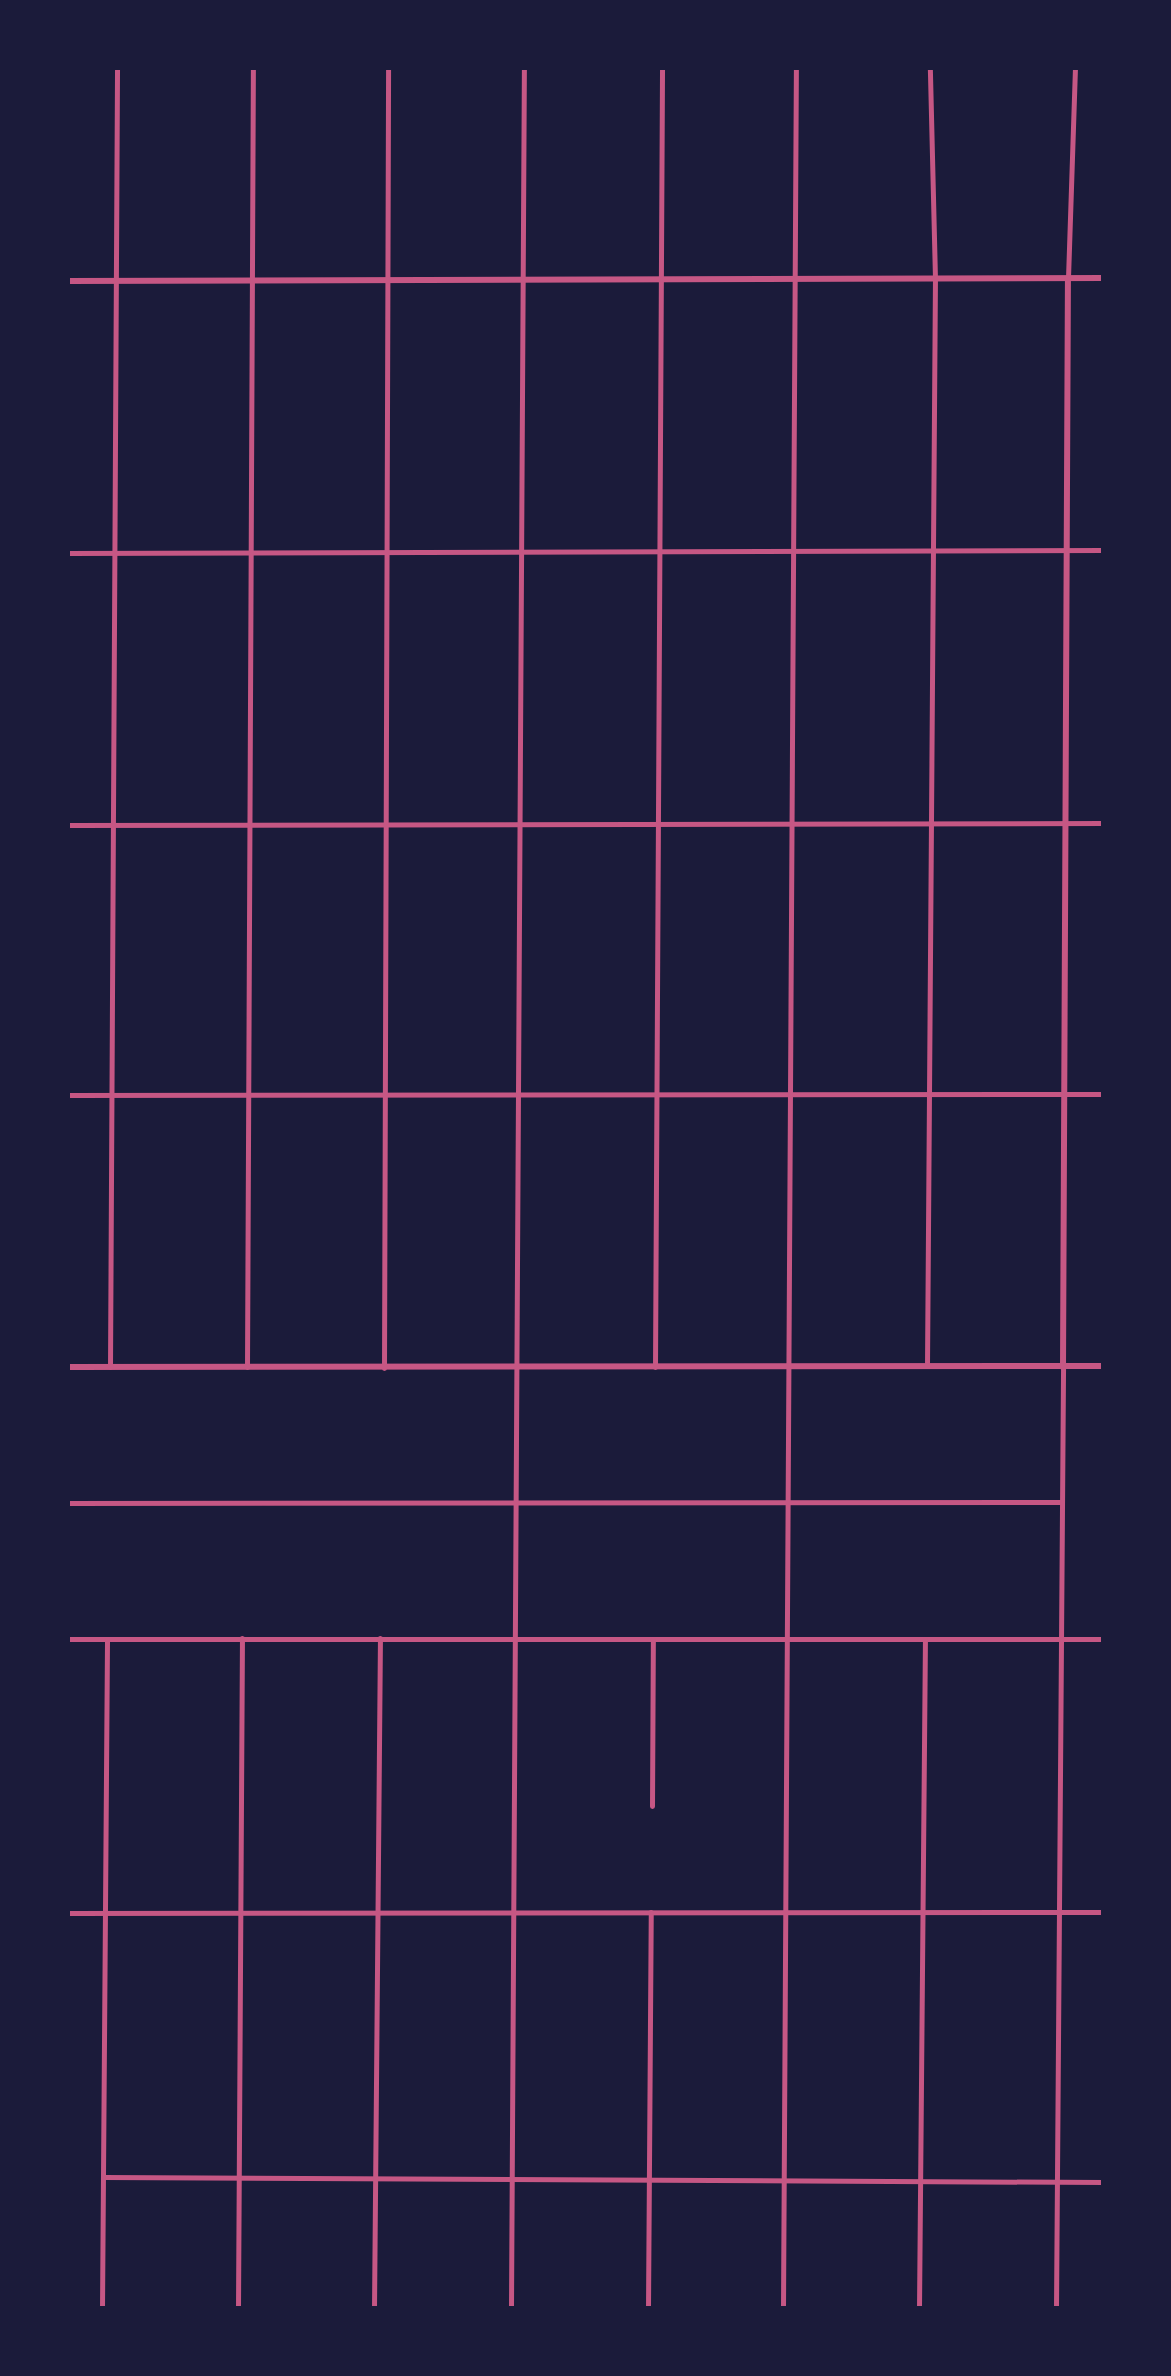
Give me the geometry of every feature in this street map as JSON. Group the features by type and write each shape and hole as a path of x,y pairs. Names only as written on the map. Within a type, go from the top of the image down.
{"street":[{"path":"110,1367 117,68"},
{"path":"247,1368 252,68"},
{"path":"384,1368 388,68"},
{"path":"510,2308 519,1368 524,68"},
{"path":"655,1367 662,68"},
{"path":"784,2308 798,279 796,68"},
{"path":"1056,2308 1068,278 1070,81 1076,68"},
{"path":"927,1366 935,278 932,70"},
{"path":"68,281 1104,278"},
{"path":"68,553 1104,550"},
{"path":"68,825 1104,823"},
{"path":"68,1096 1104,1094"},
{"path":"68,1367 1104,1366"},
{"path":"68,1503 1062,1502"},
{"path":"238,2308 242,1638"},
{"path":"374,2308 380,1638"},
{"path":"68,1639 1104,1639"},
{"path":"102,2308 107,1639"},
{"path":"652,1806 653,1639"},
{"path":"919,2308 925,1639"},
{"path":"68,1912 1104,1912"},
{"path":"648,2308 651,1912"},
{"path":"103,2178 1104,2182"}]}
